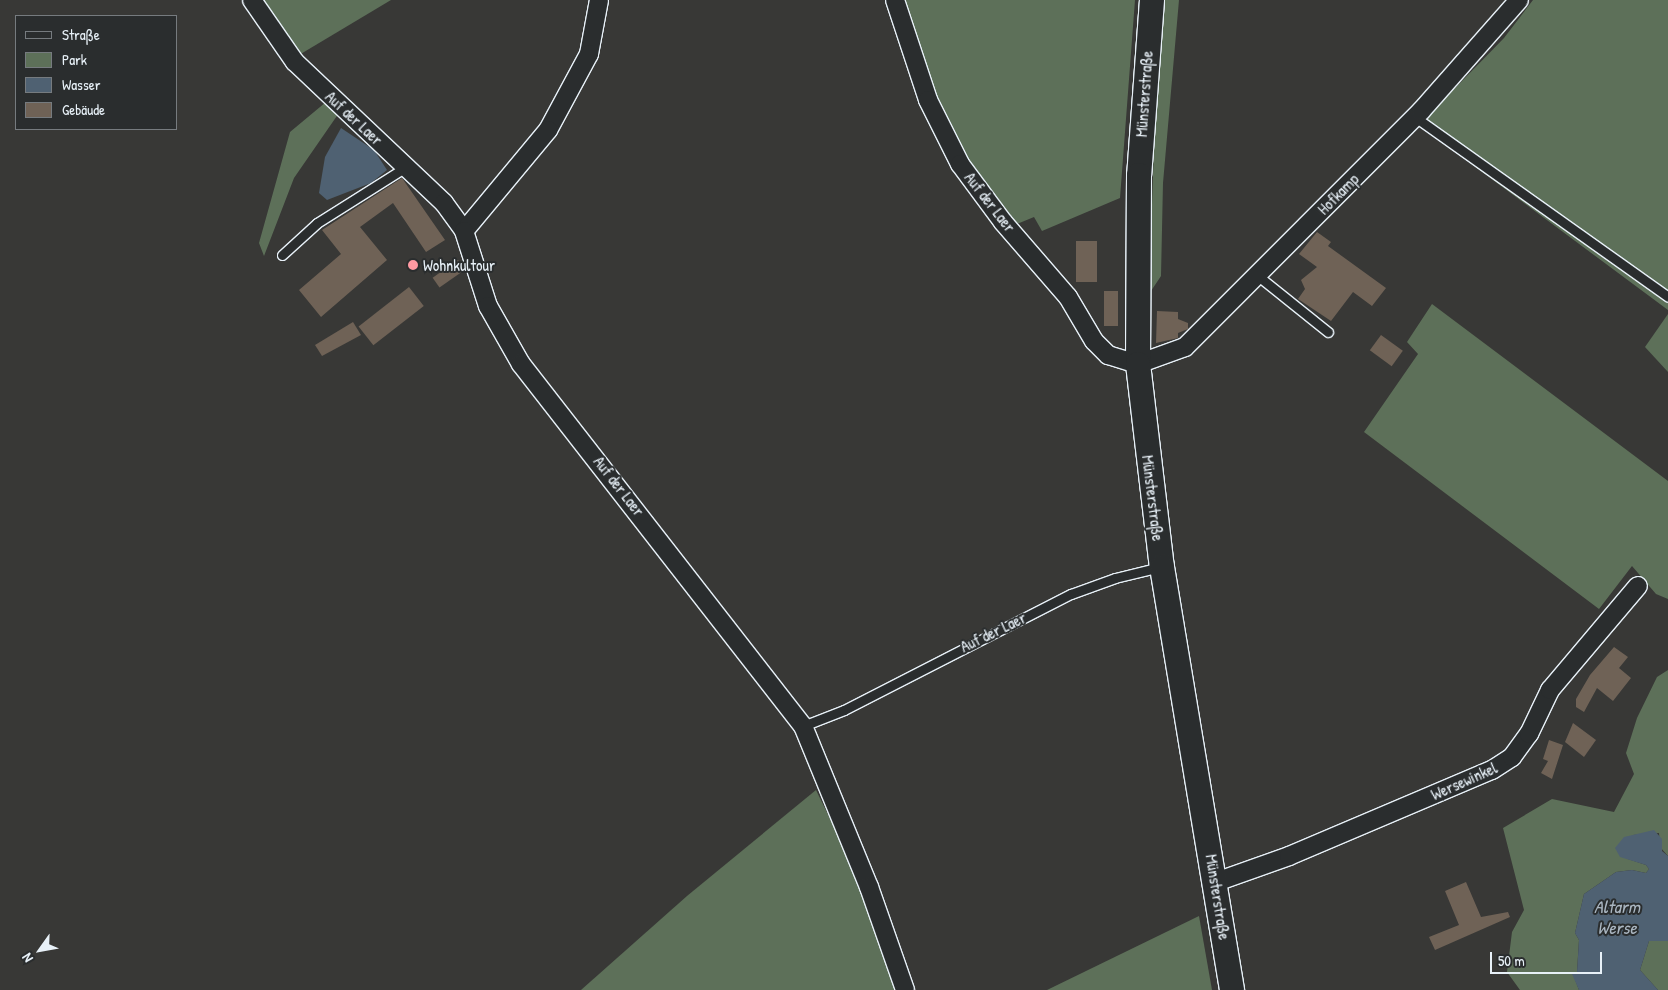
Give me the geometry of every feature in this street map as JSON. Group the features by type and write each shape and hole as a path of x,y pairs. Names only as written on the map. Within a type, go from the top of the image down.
{"main road":[{"name":"Münsterstraße","path":"1152,0 1138,175 1138,364 1162,567 1216,882 1232,990"}],"street":[{"name":"Auf der Laer","path":"252,0 294,62 444,203 464,231 488,306 521,364 803,726 869,887 905,990"},
{"path":"464,231 548,130 589,54 599,0"},
{"name":"Auf der Laer","path":"895,0 925,93 941,131 960,164 1003,222 1068,297 1094,341 1108,355 1138,364"},
{"name":"Hofkamp","path":"1138,364 1185,347 1415,117 1519,0"},
{"name":"Wersewinkel","path":"1216,882 1298,853 1492,770 1512,758 1529,734 1550,690 1638,586"}],"lane":[{"path":"1415,117 1668,297"},
{"path":"282,255 323,219 406,167"},
{"path":"1257,275 1328,332"},
{"name":"Auf der Laer","path":"803,726 844,710 1071,594 1115,578 1162,567"}],"green space":[{"path":"261,0 391,0 299,55"},
{"path":"901,0 1135,0 1120,198 1042,231 1034,217 1017,224 955,143"},
{"path":"1164,0 1179,0 1163,183 1161,276 1149,294 1156,85"},
{"path":"1533,0 1668,0 1668,310 1419,125 1504,38"},
{"path":"326,102 341,110 294,178 264,256 259,243 290,132"},
{"path":"1432,304 1668,481 1668,599 1656,594 1632,566 1599,609 1364,432 1418,354 1407,342"},
{"path":"1668,314 1668,372 1645,347"},
{"path":"1668,670 1668,856 1660,847 1659,833 1633,835 1628,859 1646,865 1649,869 1646,873 1632,870 1616,872 1584,894 1575,933 1579,940 1577,972 1573,974 1579,990 1520,990 1507,972 1512,932 1524,910 1503,828 1552,799 1614,812 1634,774 1626,753 1637,718 1657,677"},
{"path":"816,790 861,882 898,990 581,990 687,896"},
{"path":"1199,916 1212,990 1047,990"},
{"path":"1649,941 1668,941 1668,990 1658,990 1640,970"}],"water":[{"path":"341,128 374,150 387,170 371,183 327,200 319,193 325,157"},
{"name":"Altarm Werse","path":"1654,830 1662,839 1662,851 1668,856 1668,941 1649,941 1640,970 1658,990 1579,990 1572,974 1577,972 1579,940 1575,933 1584,894 1616,872 1632,870 1646,873 1649,869 1646,865 1620,857 1615,848 1624,837"}],"building":[{"path":"402,178 445,240 426,252 393,203 360,227 387,260 321,317 299,290 341,254 322,230"},
{"path":"1317,232 1331,242 1328,246 1386,288 1372,306 1353,292 1331,321 1298,299 1305,289 1301,280 1317,267 1299,254"},
{"path":"1076,241 1097,241 1097,282 1076,282"},
{"path":"458,260 465,270 439,288 433,278"},
{"path":"409,287 424,306 373,345 359,326"},
{"path":"1104,291 1118,291 1118,326 1104,326"},
{"path":"1157,311 1178,312 1178,319 1188,323 1188,329 1178,333 1178,338 1156,343"},
{"path":"353,322 361,335 322,356 315,345"},
{"path":"1381,335 1403,351 1392,366 1370,350"},
{"path":"1614,647 1628,657 1619,668 1631,678 1613,701 1597,688 1584,712 1576,707 1576,699 1590,675"},
{"path":"1573,723 1596,740 1584,757 1565,742"},
{"path":"1549,740 1563,745 1552,779 1541,773 1548,761 1543,759"},
{"path":"1466,882 1481,917 1508,912 1510,917 1435,950 1429,937 1459,925 1445,891"}],"place":[{"name":"Wohnkultour","path":"413,265"}]}
